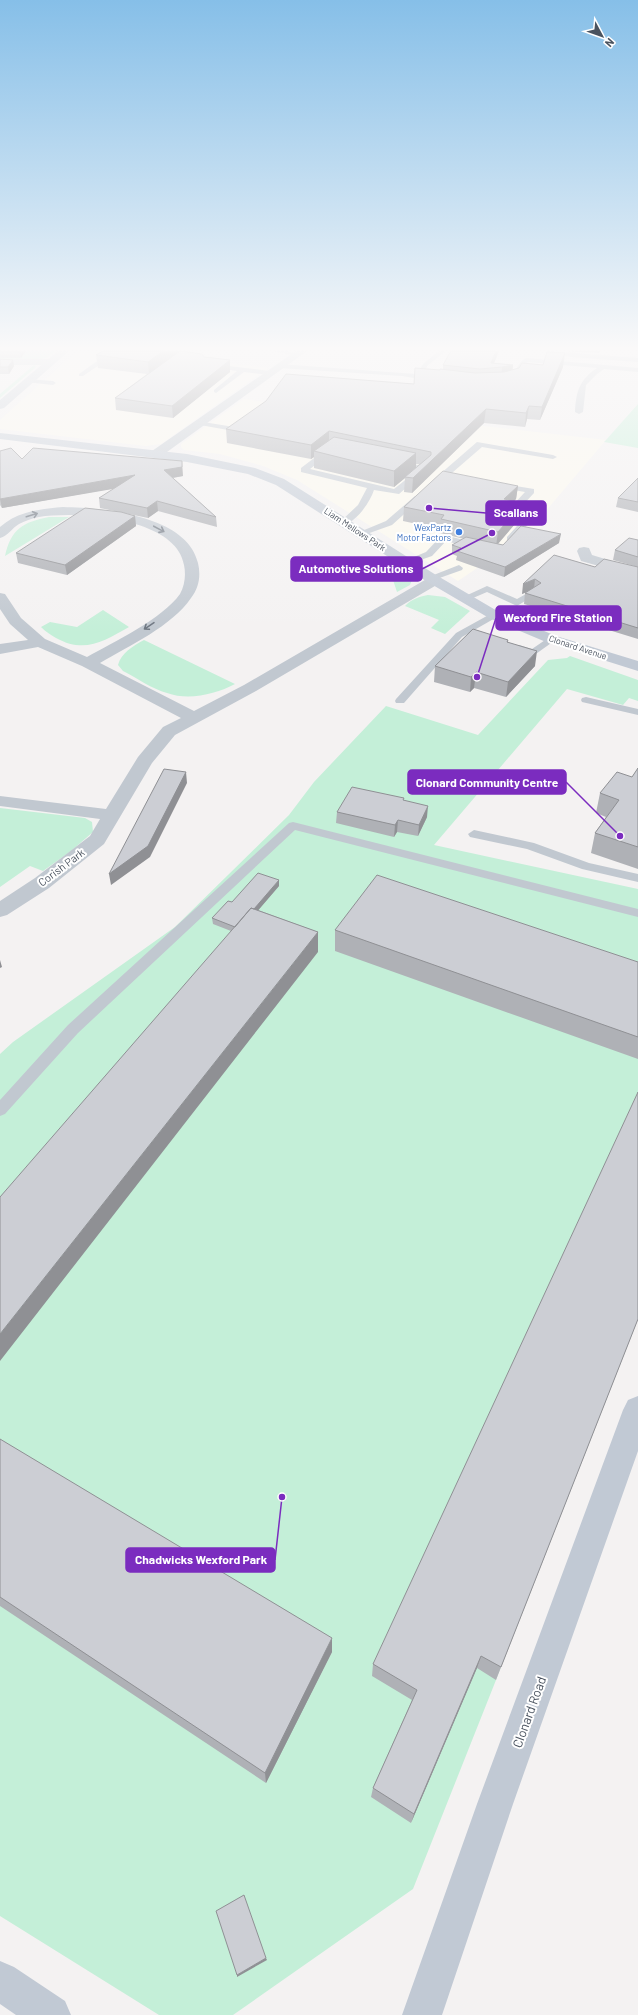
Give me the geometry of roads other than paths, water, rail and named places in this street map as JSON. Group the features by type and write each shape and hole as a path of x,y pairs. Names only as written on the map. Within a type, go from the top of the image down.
{"street":[{"name":"Liam Mellows Park","path":"78,445 217,463 280,482 433,579"},
{"path":"156,454 169,445"},
{"path":"0,534 3,529 15,520 37,513 78,511 111,514 143,521 169,534 186,550 192,568 191,586 172,611 136,635 88,663"},
{"path":"584,551 586,558 638,573"},
{"path":"0,596 15,620 40,642 88,663 193,717 250,688 433,579"},
{"name":"Clonard Avenue","path":"433,579 514,625 551,639 638,666"},
{"path":"0,626 15,620"},
{"path":"0,649 40,642"},
{"name":"Corish Park","path":"7,903 42,883 97,840 144,761 169,731 193,717"},
{"path":"0,801 112,815"},
{"name":"Clonard Road","path":"422,2015 495,1804 638,1410"},
{"path":"0,1981 51,2015"}],"lane":[{"path":"361,533 389,523 450,474 479,445"},
{"path":"486,445 553,457"},
{"path":"339,451 332,449 304,470 396,492 425,468 386,460"},
{"path":"493,483 531,491 515,508 539,513"},
{"path":"344,522 352,516 370,492 371,487"},
{"path":"504,545 528,519"},
{"path":"406,562 428,554 444,538 486,548"},
{"path":"433,579 459,568"},
{"path":"466,598 487,589 517,603 533,594"},
{"path":"400,701 459,634 494,615"},
{"path":"467,630 482,635"},
{"path":"511,645 533,652 551,639"},
{"path":"586,700 636,714"},
{"path":"0,1110 73,1029 293,826 638,913"},
{"path":"474,834 530,846 586,866 638,878"}],"place":[{"name":"Scallans","path":"429,508"},
{"name":"WexPartz Motor Factors","path":"459,532"},
{"name":"Automotive Solutions","path":"492,533"},
{"name":"Wexford Fire Station","path":"477,677"},
{"name":"Clonard Community Centre","path":"620,836"},
{"name":"Chadwicks Wexford Park","path":"282,1497"}]}
